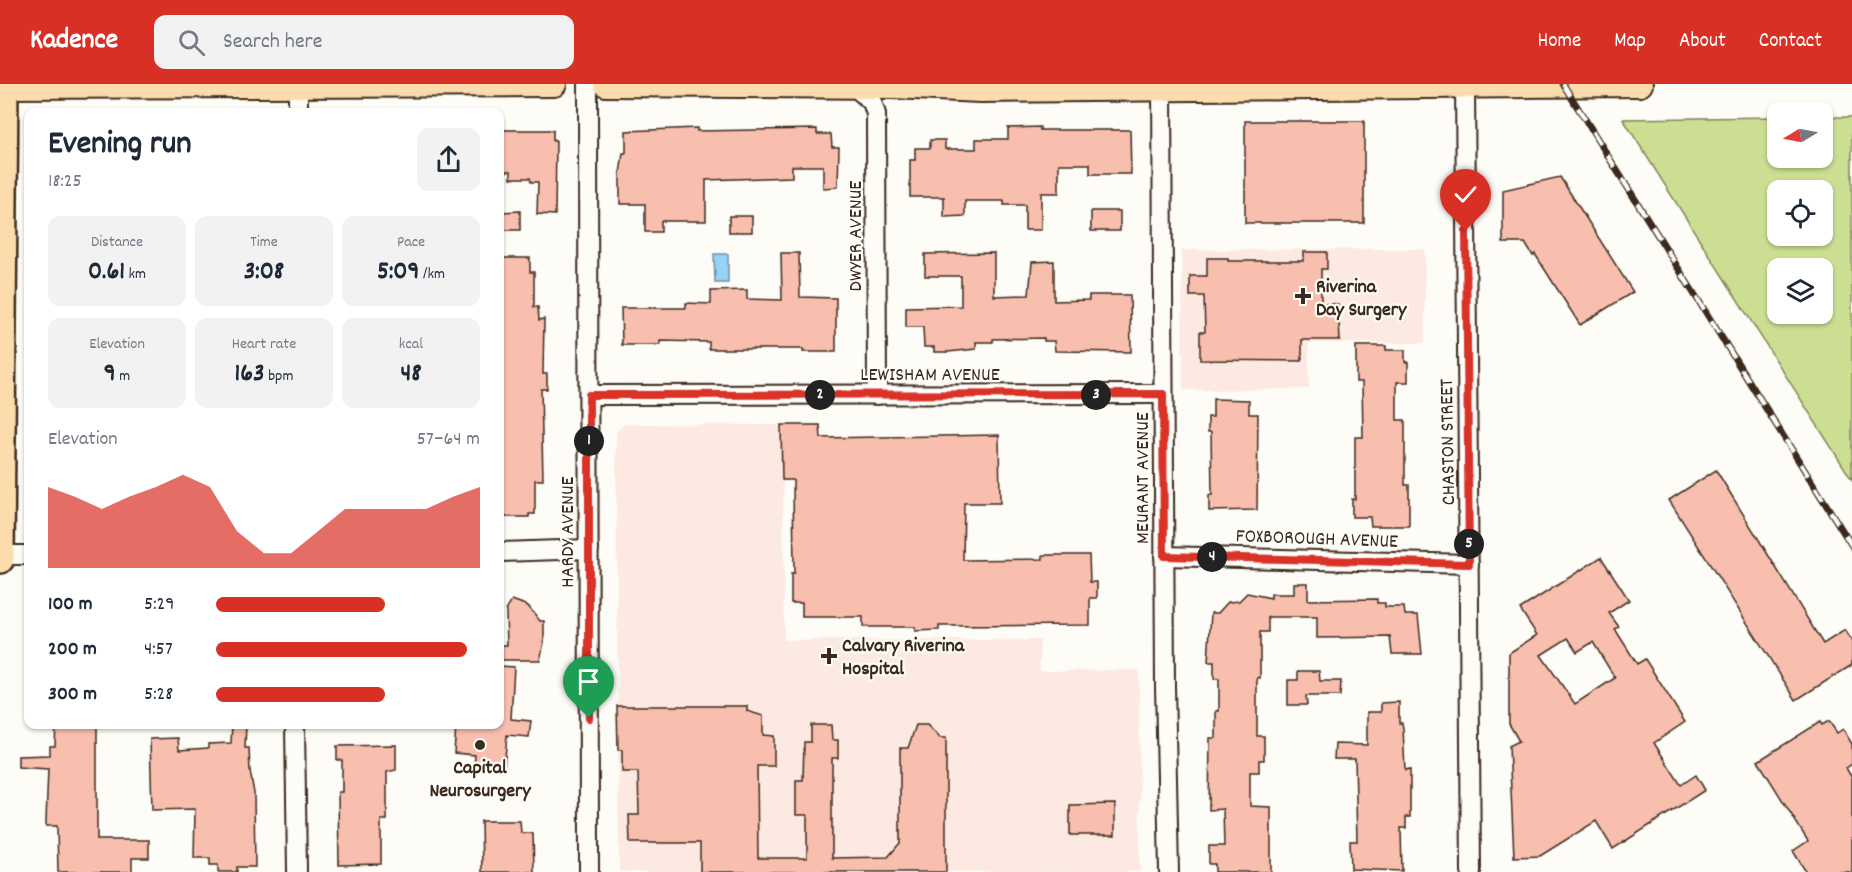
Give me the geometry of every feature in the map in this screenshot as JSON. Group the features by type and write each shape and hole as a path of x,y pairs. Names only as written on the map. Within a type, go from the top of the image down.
{"highway":[{"path":"0,556 2,85"}],"main road":[{"path":"2,85 554,84"},
{"path":"606,84 854,86 1564,86 1640,84"}],"street":[{"name":"HARDY AVENUE","path":"588,84 589,872"},
{"path":"298,85 298,108"},
{"name":"CHASTON STREET","path":"1465,85 1471,872"},
{"name":"DWYER AVENUE","path":"854,86 872,102 876,114 877,395"},
{"name":"MEURANT AVENUE","path":"1162,86 1164,556 1169,872"},
{"name":"LEWISHAM AVENUE","path":"589,395 1163,394"},
{"path":"504,552 589,549"},
{"path":"0,556 24,555"},
{"name":"FOXBOROUGH AVENUE","path":"1164,556 1469,564"},
{"path":"295,729 297,872"}],"shaded area":[{"name":"Riverina Day Surgery","path":"1425,249 1425,343 1309,343 1309,389 1183,390 1182,250"},
{"name":"Calvary Riverina Hospital","path":"625,424 783,425 784,640 1040,640 1040,671 1139,670 1140,872 619,872 616,432"}],"green space":[{"path":"1767,117 1767,168 1833,168 1833,117 1852,117 1852,480 1623,119"}],"water":[{"path":"714,254 728,254 728,283 715,283"}],"building":[{"path":"1245,121 1364,121 1364,223 1245,223"},
{"path":"1040,127 1040,130 1130,130 1131,174 1090,174 1090,164 1059,164 1059,193 1041,193 1041,230 1025,230 1025,205 1004,205 1004,201 965,201 965,216 944,217 944,197 910,197 910,160 915,160 915,148 930,148 930,140 945,140 945,149 976,149 976,139 1008,139 1008,128"},
{"path":"697,128 697,131 817,129 817,134 831,134 832,147 839,147 838,187 823,188 823,166 792,166 792,177 706,180 706,221 661,221 661,232 645,232 645,204 620,204 620,174 623,153 626,153 626,131"},
{"path":"504,130 553,130 553,141 556,141 555,215 537,214 538,182 531,182 530,178 511,178 511,171 504,171"},
{"path":"1560,177 1633,292 1580,325 1535,254 1533,256 1525,243 1503,243 1503,190"},
{"path":"520,211 520,230 504,230 504,212"},
{"path":"1091,211 1120,211 1120,231 1091,231"},
{"path":"729,216 752,216 752,232 729,232"},
{"path":"1304,252 1327,252 1327,269 1321,269 1321,304 1338,304 1340,340 1302,340 1302,361 1200,360 1200,332 1205,332 1204,296 1190,296 1190,276 1207,276 1207,258 1228,258 1228,261 1304,261"},
{"path":"781,253 799,253 800,297 836,298 836,352 803,352 803,349 709,349 709,342 660,341 660,345 622,345 621,308 686,308 686,303 711,304 711,291 747,290 747,299 782,300"},
{"path":"994,253 994,296 1029,295 1032,262 1054,261 1054,301 1089,300 1089,295 1130,295 1131,352 1055,351 1054,341 1044,341 1044,338 993,339 993,342 976,342 976,349 948,352 934,352 934,347 924,347 923,327 906,327 906,307 961,306 961,276 925,276 925,254"},
{"path":"504,258 530,258 530,272 534,272 534,307 538,307 539,320 544,319 543,374 547,374 547,389 541,389 543,480 535,480 535,514 529,514 529,517 504,517"},
{"path":"1356,346 1386,346 1386,350 1405,350 1405,362 1408,362 1408,382 1397,382 1397,420 1405,420 1405,485 1409,485 1409,526 1371,526 1370,517 1352,517 1352,499 1355,499 1355,437 1363,437 1362,382 1356,382"},
{"path":"1213,399 1249,400 1249,414 1258,414 1257,510 1209,511 1209,495 1212,495 1211,432 1208,432 1208,417 1213,417"},
{"path":"781,425 820,425 821,438 999,435 1000,503 964,503 963,560 1043,559 1043,555 1089,555 1090,582 1097,582 1097,598 1090,598 1090,625 939,626 939,630 915,631 915,627 863,627 863,617 802,617 802,603 791,603 791,574 794,574 793,480 782,480"},
{"path":"1716,470 1823,644 1845,630 1852,641 1852,665 1796,700 1669,500"},
{"path":"1601,557 1629,600 1609,613 1619,627 1615,629 1637,664 1645,659 1685,722 1654,743 1681,785 1696,775 1705,790 1613,849 1596,821 1540,856 1514,857 1509,746 1519,741 1509,724 1509,653 1537,635 1520,609","holes":["1568,638 1577,652 1593,642 1615,678 1575,704 1541,655"]},
{"path":"1294,583 1308,583 1308,600 1377,599 1377,603 1385,603 1385,607 1404,607 1405,615 1418,615 1422,654 1392,654 1390,637 1317,638 1317,617 1268,617 1268,632 1260,632 1260,678 1257,678 1257,736 1264,736 1264,760 1259,760 1259,772 1250,772 1250,806 1271,807 1271,872 1215,872 1215,864 1209,864 1209,846 1224,846 1223,809 1209,810 1210,738 1216,738 1216,711 1219,711 1219,679 1214,679 1214,662 1208,662 1211,613 1218,613 1228,602 1239,601 1247,593 1271,598 1271,594 1294,594"},
{"path":"512,600 528,606 540,621 544,621 544,643 540,660 504,660 504,645 507,645 506,611"},
{"name":"Capital Neurosurgery","path":"504,666 514,667 511,719 531,721 529,737 507,735 504,770 474,767 475,755 454,753 456,729 504,729"},
{"path":"1298,671 1319,671 1320,681 1341,681 1340,696 1306,696 1307,705 1288,705 1288,680 1298,680"},
{"path":"1399,702 1399,723 1402,723 1403,728 1405,770 1410,769 1410,817 1406,817 1406,828 1401,828 1402,871 1351,869 1350,841 1357,841 1355,759 1334,759 1335,744 1367,745 1367,712 1381,712 1381,703"},
{"path":"617,706 747,706 747,711 763,716 763,735 774,736 774,766 757,766 758,858 807,858 807,815 796,815 796,780 803,780 804,742 811,742 811,725 831,725 832,740 838,740 838,758 832,758 832,858 888,857 900,843 900,748 908,748 916,725 927,725 940,738 946,738 946,872 700,872 700,843 630,843 629,815 639,815 638,772 622,772 622,750 618,750"},
{"path":"1829,721 1837,733 1843,729 1852,744 1852,764 1846,768 1852,778 1852,872 1806,872 1793,851 1808,841 1758,761 1820,722 1822,725"},
{"path":"56,729 97,729 97,840 149,840 149,858 132,858 132,872 58,872 57,826 46,826 48,769 18,767 18,756 50,755 50,746 55,746"},
{"path":"232,729 246,729 245,748 249,748 254,793 255,867 237,867 237,872 218,872 218,865 210,865 210,858 194,858 195,809 152,810 150,739 178,738 179,750 208,748 208,744 231,743"},
{"path":"396,745 396,770 387,772 387,820 381,820 381,864 339,865 338,792 342,792 342,760 337,760 337,746"},
{"path":"1115,804 1115,835 1070,835 1070,805"},
{"path":"481,821 520,821 521,833 533,833 534,872 482,872"}],"railway":[{"path":"1563,84 1852,546"}],"place":[{"name":"Riverina Day Surgery","path":"1303,296"},
{"name":"Calvary Riverina Hospital","path":"829,656"},
{"name":"Capital Neurosurgery","path":"480,745"}],"route":[{"path":"589,718 589,395 1163,394 1164,556 1469,564 1466,231"}]}
